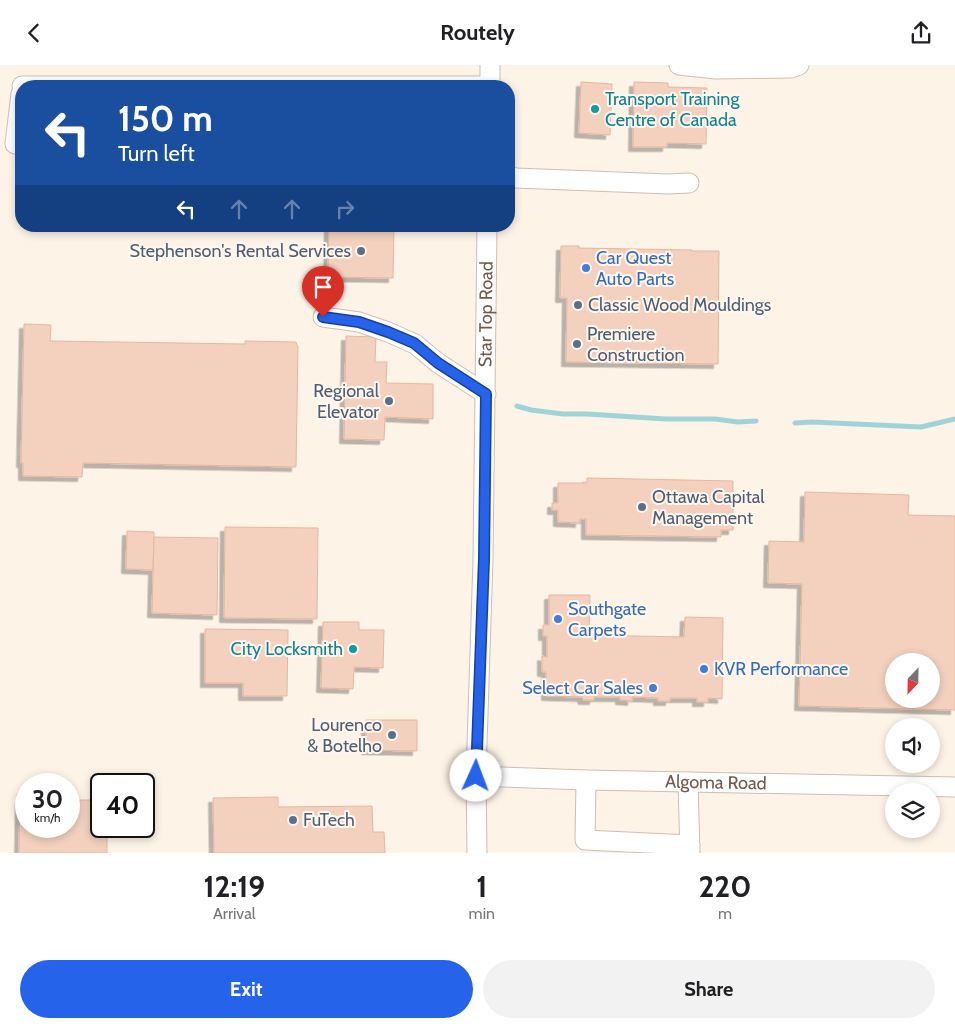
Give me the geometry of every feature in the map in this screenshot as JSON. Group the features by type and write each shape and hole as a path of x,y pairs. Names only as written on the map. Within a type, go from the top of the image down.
{"street":[{"path":"490,65 490,80"},
{"path":"679,65 716,69 792,68 799,65"},
{"path":"515,178 689,183"},
{"name":"Star Top Road","path":"476,853 476,776 484,559 487,232"},
{"path":"323,317 359,322 414,343 438,363 486,394"},
{"name":"Algoma Road","path":"476,776 955,787"},
{"path":"586,780 585,840 690,849 688,782"}],"building":[{"name":"Transport Training Centre of Canada","path":"581,82 612,84 610,135 579,133"},
{"path":"634,82 668,83 668,87 707,88 706,144 667,143 667,147 633,147"},
{"name":"Stephenson's Rental Services","path":"329,232 394,232 393,278 328,277"},
{"path":"561,246 719,251 718,364 566,362 567,298 560,298"},
{"path":"24,324 51,325 50,341 245,344 245,341 296,342 298,346 296,467 83,463 82,477 23,476 23,463 21,463"},
{"name":"Regional Elevator","path":"346,336 376,337 375,362 387,362 386,383 433,384 433,419 385,417 384,440 344,439"},
{"name":"Ottawa Capital Management","path":"587,478 733,481 733,530 721,530 721,537 586,535 586,519 580,519 580,523 558,522 558,510 552,510 552,503 558,503 558,483 587,483"},
{"path":"805,492 909,495 908,515 955,516 955,710 799,706 802,584 768,583 769,541 804,542"},
{"path":"225,527 318,528 317,619 224,618"},
{"path":"127,531 154,532 153,570 126,569"},
{"path":"154,537 218,538 217,615 152,613"},
{"path":"549,595 590,595 589,635 684,637 685,617 723,618 722,699 708,698 708,702 697,702 697,698 670,698 670,701 658,701 658,698 632,697 632,701 620,700 620,697 594,697 594,700 583,700 582,697 546,696 546,672 542,672 542,656 547,657 547,636 543,636 543,625 549,625"},
{"name":"City Locksmith","path":"323,622 359,622 359,630 384,630 383,668 354,667 353,689 321,688"},
{"path":"205,629 288,630 287,696 243,696 243,683 205,683"},
{"name":"Lourenco & Botelho","path":"366,720 417,720 417,751 366,750"},
{"name":"FuTech","path":"278,797 278,807 372,806 373,832 384,832 385,853 214,853 213,798"},
{"path":"80,800 90,800 90,838 107,838 107,853 19,853 19,838 80,838"}],"waterway":[{"path":"517,406 531,410 563,414 666,419 715,419 738,422 756,421"},
{"path":"795,423 812,422 921,427 955,419"}],"place":[{"name":"Transport Training Centre of Canada","path":"595,109"},
{"name":"Stephenson's Rental Services","path":"361,251"},
{"name":"Car Quest Auto Parts","path":"586,268"},
{"name":"Classic Wood Mouldings","path":"578,305"},
{"name":"Premiere Construction","path":"577,344"},
{"name":"Regional Elevator","path":"389,401"},
{"name":"Ottawa Capital Management","path":"642,507"},
{"name":"Southgate Carpets","path":"558,619"},
{"name":"City Locksmith","path":"353,649"},
{"name":"KVR Performance","path":"704,669"},
{"name":"Select Car Sales","path":"653,688"},
{"name":"Lourenco & Botelho","path":"392,735"},
{"name":"FuTech","path":"293,820"}],"route":[{"path":"323,317 359,322 414,343 438,363 486,394 484,559 476,776"}]}
